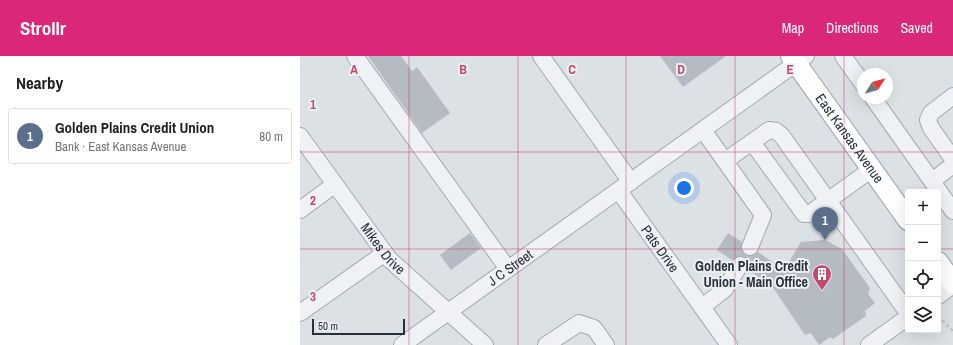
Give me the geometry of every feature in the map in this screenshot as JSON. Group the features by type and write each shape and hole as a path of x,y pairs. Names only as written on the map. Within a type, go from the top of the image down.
{"main road":[{"name":"East Kansas Avenue","path":"798,58 905,216"},
{"path":"941,266 953,284"}],"street":[{"path":"355,56 508,269"},
{"name":"Pats Drive","path":"541,56 702,307 729,345"},
{"path":"843,56 857,76"},
{"name":"J C Street","path":"402,345 703,130 798,58"},
{"path":"953,96 930,113 928,120 931,128 953,158"},
{"path":"877,104 953,211"},
{"path":"703,130 763,215 750,247"},
{"path":"725,161 769,130 776,131 782,136 905,309"},
{"name":"Mikes Drive","path":"300,136 334,185 385,253 447,312 485,345"},
{"path":"752,142 804,214 808,214 872,169"},
{"path":"932,181 953,165"},
{"path":"300,210 334,185"},
{"path":"300,312 385,253"},
{"path":"702,307 724,290 740,265"},
{"path":"941,294 953,284"},
{"path":"870,345 905,319"},
{"path":"546,345 579,323 594,328 606,345"}],"path":[{"path":"941,319 953,331"}],"building":[{"path":"368,56 401,56 412,71 417,67 450,113 422,133"},
{"path":"660,56 726,56 683,87"},
{"path":"470,233 481,248 451,270 440,255"},
{"name":"Golden Plains Credit Union - Main Office","path":"728,233 742,242 741,249 746,256 752,256 758,252 784,270 801,242 825,240 842,249 870,288 868,294 875,303 865,311 866,316 833,339 830,337 819,345 811,333 805,335 772,286 748,270 749,265 745,257 740,256 732,260 717,250"}],"tunnel":[{"path":"740,265 750,247"}],"place":[{"name":"Golden Plains Credit Union","path":"825,240"},
{"name":"Golden Plains Credit Union - Main Office","path":"822,291"}]}
